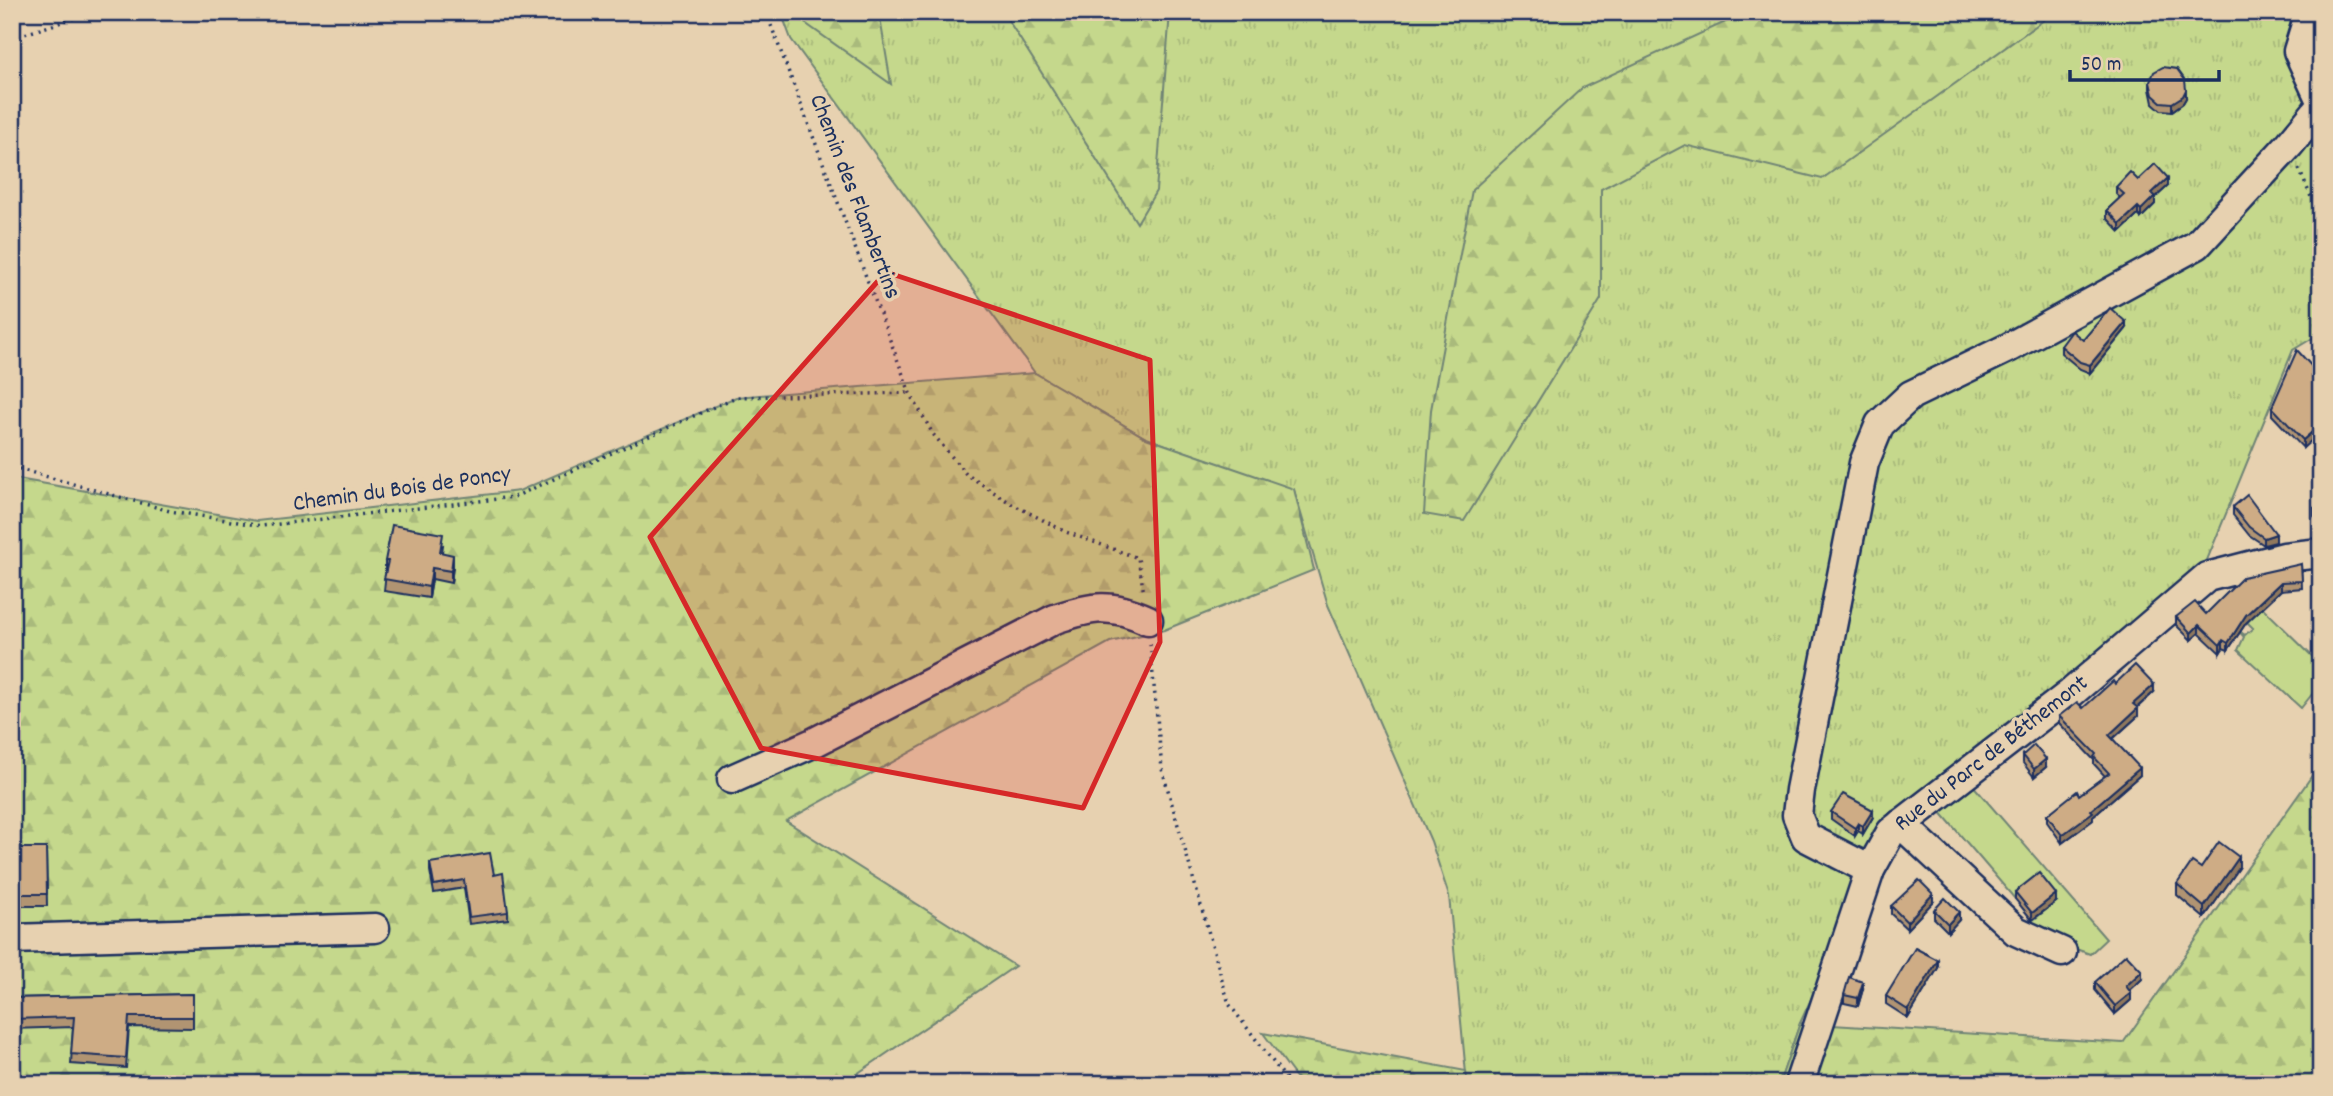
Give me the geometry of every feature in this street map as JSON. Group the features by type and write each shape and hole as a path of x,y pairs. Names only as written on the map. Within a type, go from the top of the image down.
{"street":[{"path":"1870,870 1806,837 1797,815 1864,463 1880,424 1911,395 2203,253 2321,103 2298,51 2310,12"},
{"name":"Rue du Parc de Béthemont","path":"1799,1084 1870,870 1891,832 2071,693 2207,577 2284,557 2321,553"},
{"path":"732,779 824,738 1055,619 1079,611 1111,607 1147,620"},
{"path":"1901,824 2016,931 2062,952"},
{"path":"12,939 375,928"}],"path":[{"path":"12,38 93,12"},
{"name":"Chemin des Flambertins","path":"766,12 910,393 933,434 966,474 1012,504 1066,532 1138,558 1147,620"},
{"path":"2289,145 2320,218"},
{"name":"Chemin du Bois de Poncy","path":"12,467 170,511 262,526 514,497 736,397 910,393"},
{"path":"1147,620 1162,769 1229,1004 1290,1084"}],"highlighted area":[{"path":"886,272 1150,360 1160,642 1083,808 761,748 650,537"}],"green space":[{"path":"781,12 2321,12 2321,333 2293,350 2203,570 1892,822 1800,1023 1779,1084 1467,1084 1449,896 1431,841 1328,605 1294,490 1146,438 1035,373 791,39"},
{"path":"800,12 879,12 891,84 805,23"},
{"path":"1003,12 1170,12 1156,191 1137,223"},
{"path":"1747,12 2055,12 1822,179 1685,145 1601,189 1601,299 1464,521 1424,514 1431,410 1472,190 1582,88"},
{"path":"1035,373 1146,438 1294,489 1314,570 1164,630 1110,642 786,821 1015,966 842,1084 12,1084 12,478 257,521 519,491 736,397"},
{"path":"2262,607 2321,665 2321,683 2301,708 2238,650 2244,637 2238,630 2245,635 2253,628 2247,622"},
{"path":"2321,763 2321,1084 1779,1084 1800,1023 2123,1043"},
{"path":"1971,783 2106,939 2090,954 2045,938 2032,921 2056,902 2015,899 1939,810"},
{"path":"1263,1033 1466,1071 1467,1084 1301,1084"}],"building":[{"path":"2163,67 2177,69 2185,80 2186,90 2183,96 2172,103 2161,102 2153,95 2150,82 2154,72"},
{"path":"2155,164 2168,178 2152,193 2155,196 2141,210 2138,207 2120,224 2107,210 2124,194 2116,187 2130,172 2138,180"},
{"path":"2110,308 2126,322 2090,365 2080,362 2061,346 2072,331 2083,340"},
{"path":"2297,350 2315,370 2321,367 2321,414 2316,418 2321,424 2303,440 2272,407"},
{"path":"2247,495 2276,534 2264,538 2249,527 2233,507"},
{"path":"2321,502 2321,518 2314,508"},
{"path":"392,525 443,534 440,552 453,555 451,571 432,568 429,587 384,579"},
{"path":"2301,564 2302,581 2281,582 2246,615 2228,643 2223,640 2220,645 2199,625 2191,633 2176,617 2195,602 2206,614 2243,577"},
{"path":"2135,665 2154,685 2133,704 2138,708 2109,735 2140,768 2091,810 2093,812 2062,835 2047,815 2077,791 2079,795 2109,773 2094,757 2096,754 2059,716 2077,702 2083,708"},
{"path":"2034,745 2046,759 2034,769 2023,755"},
{"path":"1843,794 1873,810 1863,826 1858,823 1855,828 1831,812"},
{"path":"2219,842 2239,857 2204,907 2177,884 2192,862 2201,868"},
{"path":"12,848 46,848 47,894 12,894"},
{"path":"490,853 494,875 503,873 508,912 469,917 464,880 434,885 430,863"},
{"path":"2039,873 2056,894 2032,913 2015,892"},
{"path":"1919,880 1933,894 1907,922 1891,906"},
{"path":"1945,898 1959,912 1948,924 1934,910"},
{"path":"1915,948 1938,960 1908,1010 1886,996"},
{"path":"2126,954 2142,971 2126,986 2131,993 2115,1006 2095,982"},
{"path":"1849,977 1863,982 1858,998 1844,995"},
{"path":"193,994 193,1017 129,1017 126,1058 71,1054 74,1017 12,1019 12,998"}]}
